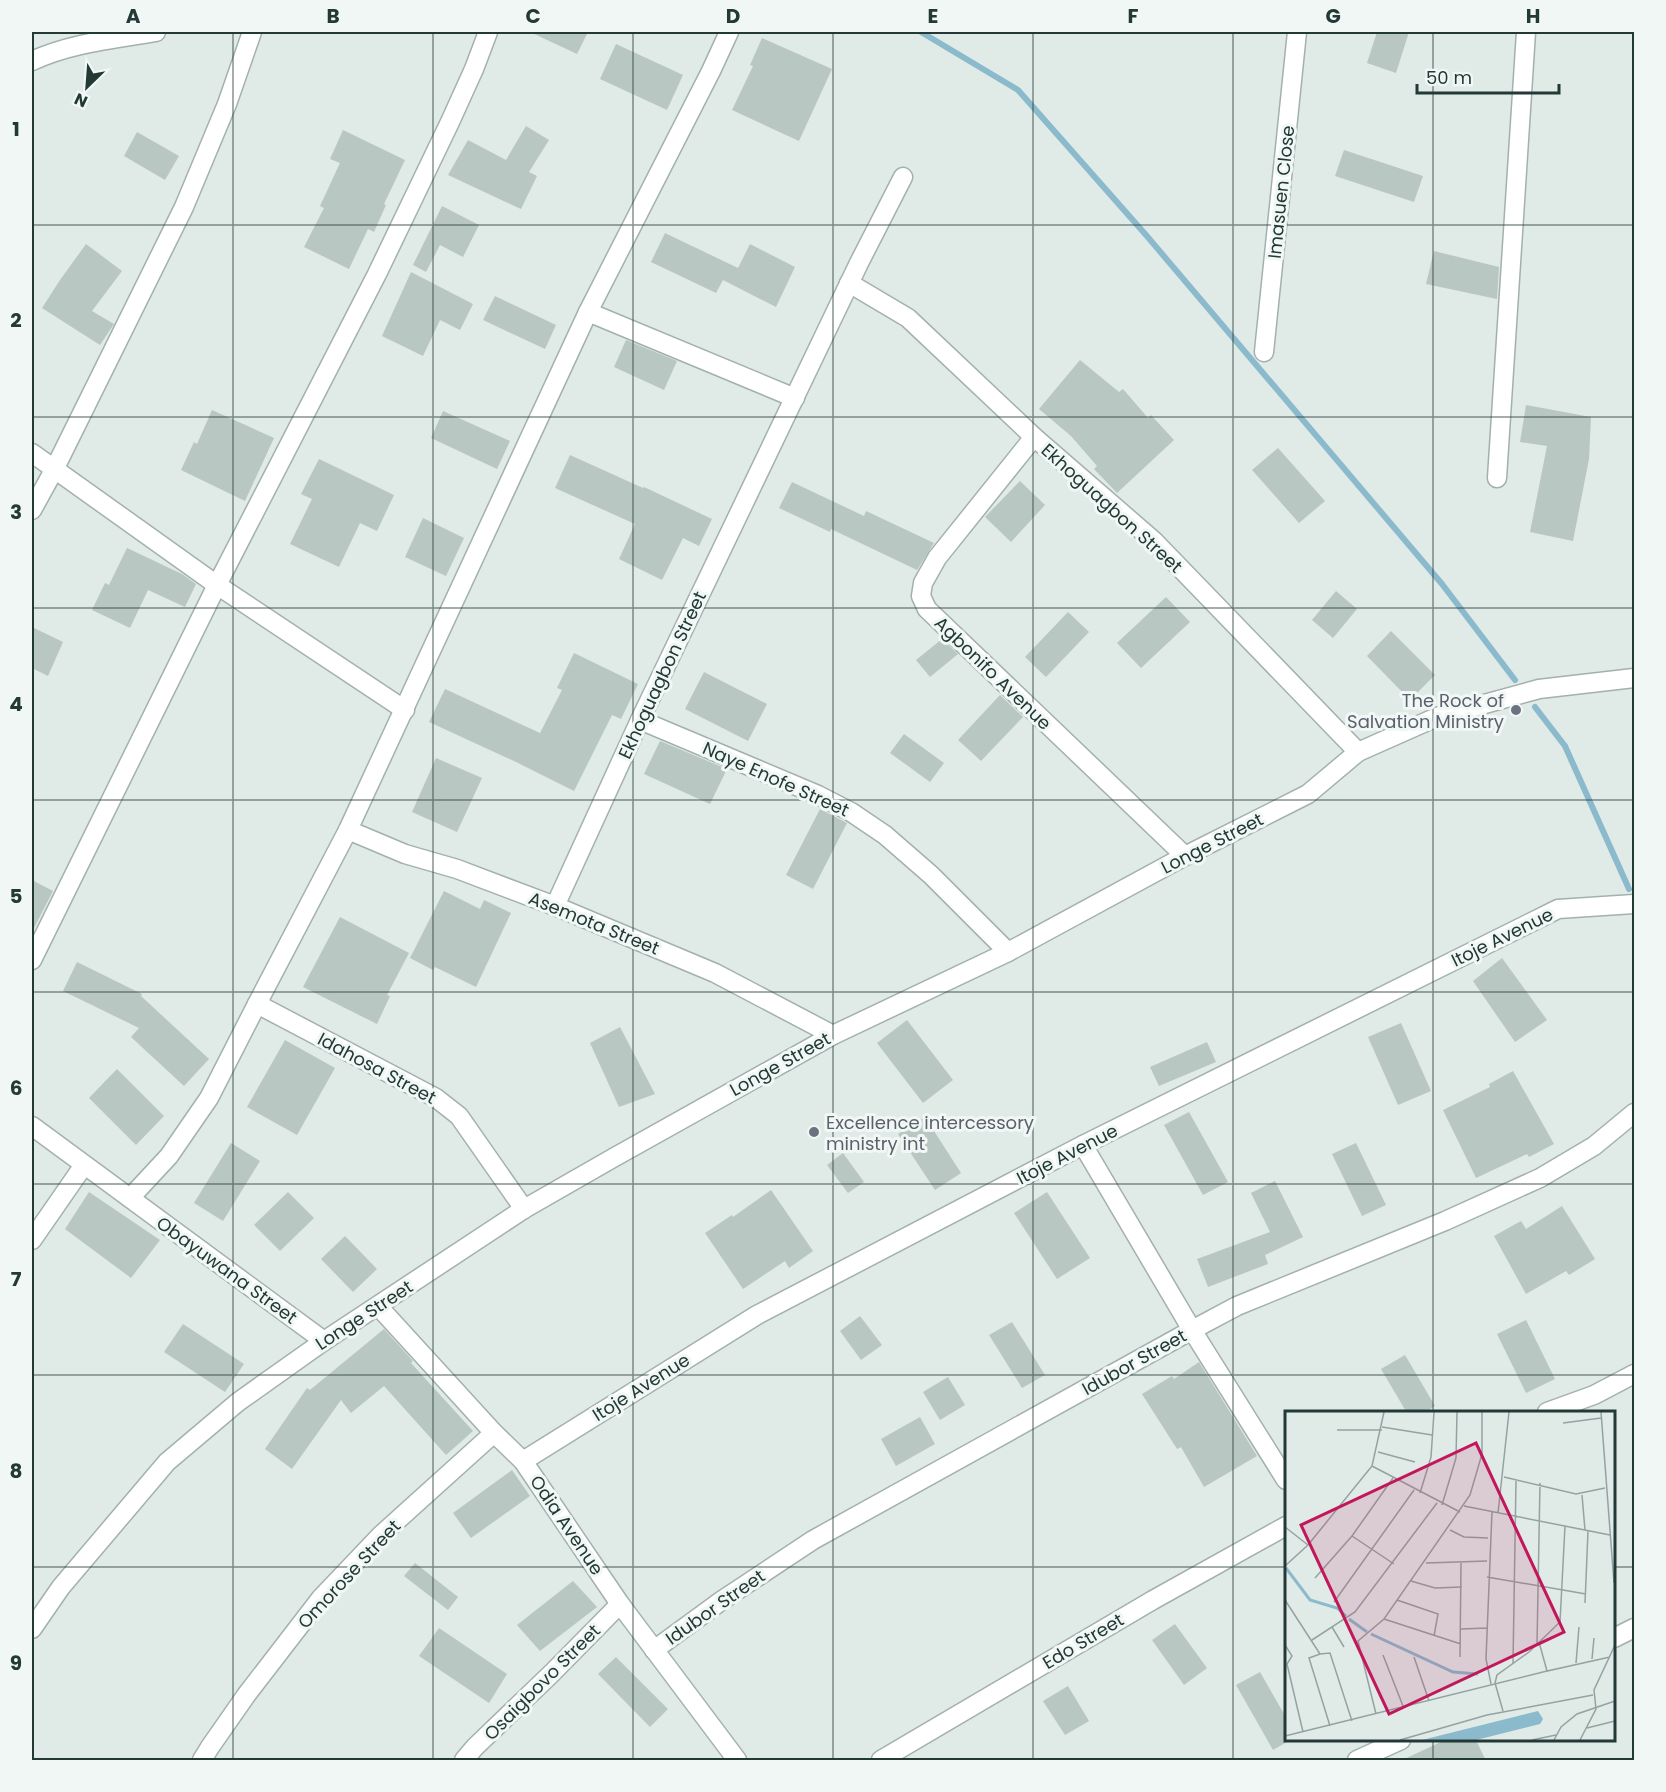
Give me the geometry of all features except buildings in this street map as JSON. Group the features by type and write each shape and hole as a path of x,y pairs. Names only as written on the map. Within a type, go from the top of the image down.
{"street":[{"path":"32,61 46,54 71,47 156,32"},
{"path":"32,510 184,207 227,104 252,32"},
{"path":"32,960 217,585 377,274 450,122 488,32"},
{"path":"130,1198 169,1156 210,1098 348,830 588,312 729,32"},
{"name":"Imasuen Close","path":"1264,352 1297,32"},
{"path":"1497,478 1526,32"},
{"name":"Ekhoguagbon Street","path":"555,906 640,720 849,283 903,177"},
{"name":"Ekhoguagbon Street","path":"849,283 908,318 1034,437 1154,541 1358,752"},
{"path":"588,312 795,398"},
{"name":"Agbonifo Avenue","path":"1034,437 937,558 923,583 921,596 927,609 1185,856"},
{"path":"32,453 217,585 405,710"},
{"name":"Longe Street","path":"32,1629 61,1587 167,1462 238,1402 324,1341 524,1209 833,1035 1008,952 1185,856 1308,794 1358,752 1437,717 1539,689 1635,678"},
{"name":"Naye Enofe Street","path":"640,720 818,795 851,812 885,835 932,875 1008,952"},
{"name":"Asemota Street","path":"348,830 405,854 456,869 555,906 715,973 833,1035"},
{"name":"Itoje Avenue","path":"524,1461 757,1315 1083,1145 1558,909 1635,904"},
{"name":"Idahosa Street","path":"257,1004 436,1098 459,1116 524,1209"},
{"name":"Idubor Street","path":"654,1650 721,1601 813,1540 1236,1305 1445,1221 1540,1178 1594,1146 1635,1113"},
{"name":"Obayuwana Street","path":"32,1126 324,1341"},
{"path":"1083,1145 1192,1330 1285,1477"},
{"path":"32,1240 84,1165"},
{"name":"Odia Avenue","path":"378,1306 494,1432 524,1461 620,1604 737,1761"},
{"path":"1552,1411 1594,1395 1635,1374"},
{"name":"Omorose Street","path":"202,1761 247,1694 321,1598 381,1535 494,1432"},
{"name":"Edo Street","path":"881,1761 1153,1600 1285,1527"},
{"name":"Osaigbovo Street","path":"464,1761 475,1747 620,1604"},
{"path":"1615,1638 1635,1628"},
{"path":"1357,1761 1399,1741"}],"waterway":[{"path":"921,32 1018,90 1146,235 1442,584 1515,680"},
{"path":"1535,707 1565,746 1629,889"}],"place":[{"name":"The Rock of Salvation Ministry","path":"1516,710"},
{"name":"Excellence intercessory ministry int","path":"814,1132"}]}
